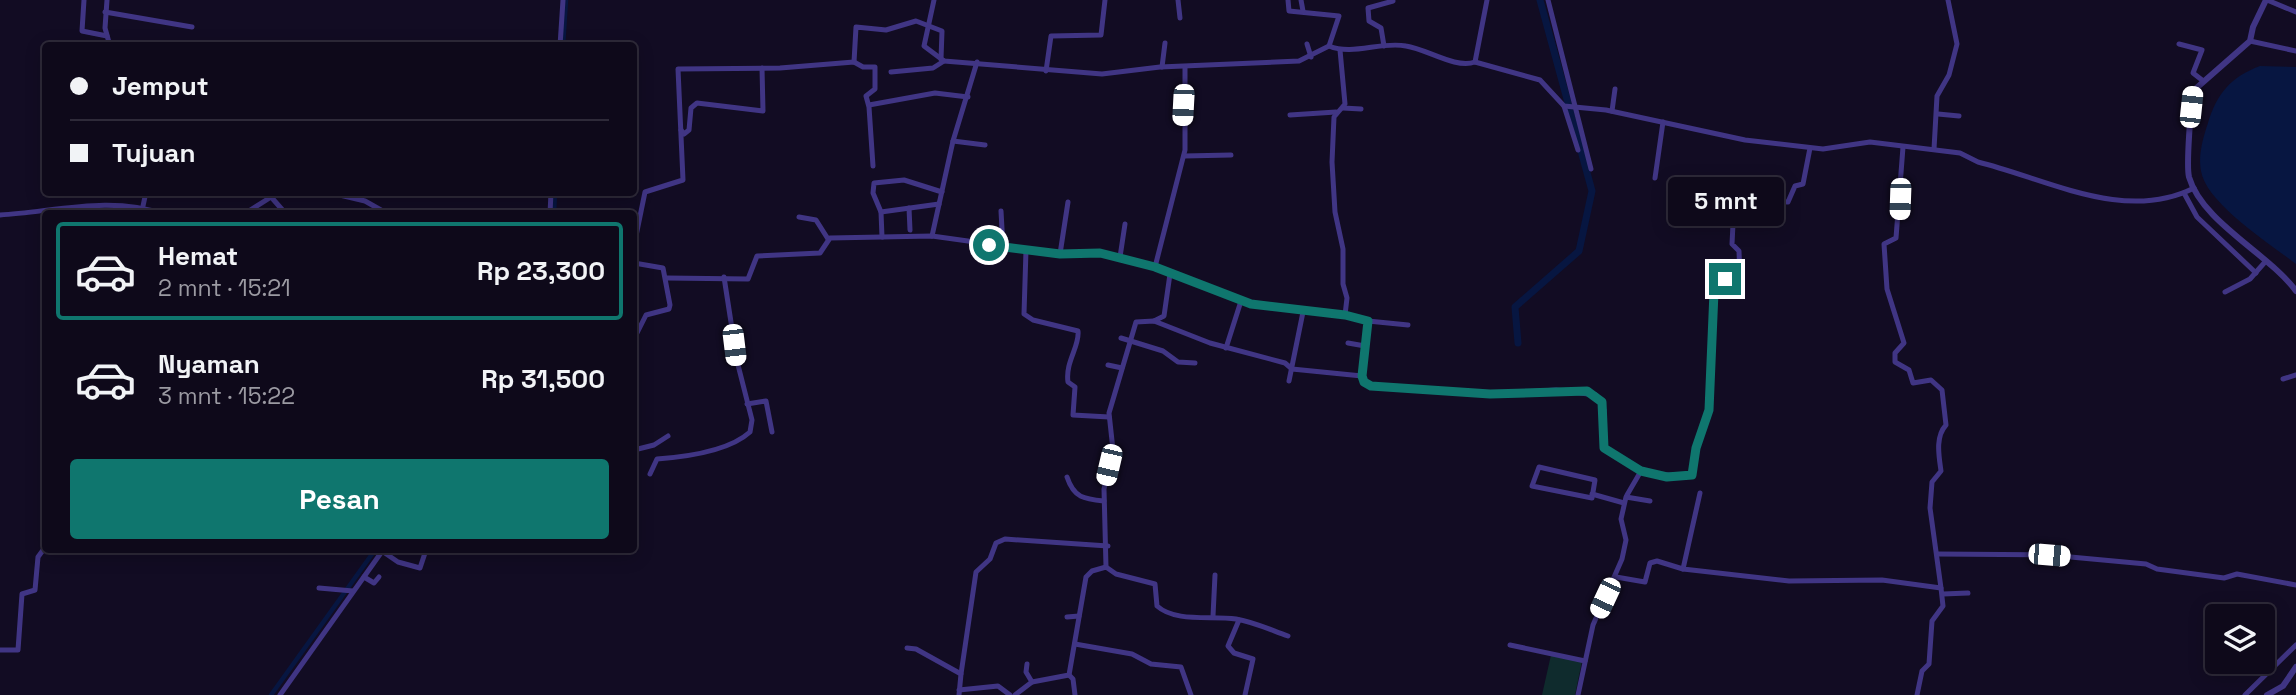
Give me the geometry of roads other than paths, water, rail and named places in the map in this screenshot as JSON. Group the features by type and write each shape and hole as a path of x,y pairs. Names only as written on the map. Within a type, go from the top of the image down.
{"street":[{"path":"84,0 82,31 107,36"},
{"path":"107,0 105,12 109,42"},
{"path":"560,42 563,0"},
{"path":"934,0 924,47 942,60 1102,74 1162,67 1299,61 1329,46 1339,16 1289,11 1288,0"},
{"path":"1046,71 1051,36 1101,35 1105,0"},
{"path":"1178,0 1180,18"},
{"path":"1301,0 1303,11"},
{"path":"1475,62 1487,0"},
{"path":"1548,0 1578,150"},
{"path":"1934,149 1937,96 1949,75 1957,44 1948,0"},
{"path":"2256,273 2197,217 2189,191 2188,170 2193,91 2202,80 2250,41 2253,27 2266,0 2296,12"},
{"path":"1384,46 1381,28 1369,21 1368,8 1393,1"},
{"path":"105,12 192,27"},
{"path":"855,62 856,27 886,30 916,22 942,31 942,60 933,68 891,72"},
{"path":"2250,41 2296,51"},
{"path":"1162,67 1165,43"},
{"path":"1307,44 1311,57"},
{"path":"2179,44 2202,50 2193,73 2202,80"},
{"path":"1329,46 1340,50 1404,45 1462,63 1475,62 1540,80 1569,106 1591,169"},
{"path":"1340,50 1343,108"},
{"path":"637,231 645,192 683,180 678,69 762,68 855,62 875,68 875,89 866,93 873,166"},
{"path":"932,236 953,141 977,62"},
{"path":"1155,267 1184,156 1185,66"},
{"path":"681,130 684,134 689,130 691,108 696,103 763,111 762,68"},
{"path":"1612,111 1615,89"},
{"path":"869,105 935,93 968,97"},
{"path":"1569,106 1612,111 1745,139 1810,148 1832,148 1866,142 1964,154 1978,162 2114,201 2135,202 2189,191"},
{"path":"1290,115 1336,112 1343,108 1362,109"},
{"path":"1336,112 1332,180 1343,249 1343,284 1348,298 1345,315"},
{"path":"1938,114 1959,117"},
{"path":"1655,178 1662,122"},
{"path":"953,141 985,145"},
{"path":"1902,147 1899,223 1896,238 1886,242 1884,248 1886,283 1904,343 1895,352 1895,362 1909,370 1913,383 1931,380 1942,390 1946,425 1941,430 1938,456 1941,471 1932,482 1930,492 1930,516 1943,606 1932,621 1929,664 1922,671 1917,695"},
{"path":"1368,321 1362,376 1364,382 1371,386 1490,394 1556,390 1596,395 1604,410 1604,448 1641,471 1667,477 1692,475 1696,448 1709,410 1716,285 1721,280 1740,278 1739,251 1732,244 1734,204 1788,202 1795,186 1804,184 1810,148"},
{"path":"1184,156 1231,155"},
{"path":"882,237 881,212 873,192 874,183 904,180 942,192"},
{"path":"2189,191 2296,291"},
{"path":"142,206 145,196"},
{"path":"251,210 274,196"},
{"path":"344,196 365,201 381,210"},
{"path":"272,198 282,210"},
{"path":"1060,254 1068,202"},
{"path":"881,212 939,204"},
{"path":"115,210 117,206"},
{"path":"0,215 12,211 117,206 142,206 152,210"},
{"path":"909,208 910,234"},
{"path":"1001,211 1003,247"},
{"path":"799,218 816,220 828,239"},
{"path":"1120,257 1125,224"},
{"path":"828,239 910,234 1060,254 1100,253 1155,267 1241,302 1408,325"},
{"path":"667,278 750,278 758,256 820,253 828,239"},
{"path":"1026,250 1024,314 1033,320 1078,331 1079,337 1066,369 1068,382 1075,387 1073,415 1109,417"},
{"path":"2225,292 2256,273 2265,262"},
{"path":"637,264 663,268 667,278 669,309 646,315 637,333"},
{"path":"1106,567 1108,547 1104,501 1113,450 1110,402 1136,323 1154,321 1164,316 1170,275"},
{"path":"657,459 688,455 746,436 752,424 737,361 724,277"},
{"path":"1226,348 1241,302"},
{"path":"1289,381 1303,312"},
{"path":"1154,321 1226,348 1285,363 1292,369 1362,376"},
{"path":"1121,338 1163,351 1178,362 1195,363"},
{"path":"1348,343 1365,346"},
{"path":"1108,365 1122,368"},
{"path":"2283,379 2296,375"},
{"path":"747,404 766,401 772,432"},
{"path":"637,449 650,446 668,436"},
{"path":"650,446 657,459"},
{"path":"650,474 657,459"},
{"path":"1539,467 1595,480 1592,494 1592,498 1532,486 1539,467"},
{"path":"1578,695 1593,625 1616,577 1626,540 1621,519 1624,503 1641,471"},
{"path":"1066,477 1075,495 1104,501"},
{"path":"1684,569 1700,493"},
{"path":"1592,494 1624,503"},
{"path":"1627,495 1650,501"},
{"path":"1069,675 1032,682 1013,695 998,686 959,692 976,572 989,561 996,543 1005,539 1108,547"},
{"path":"0,650 18,649 22,594 35,590 38,557 42,552"},
{"path":"280,695 349,590 364,577 380,553"},
{"path":"386,553 398,562 420,568 425,553"},
{"path":"1937,554 2049,555 2146,564 2158,569 2224,578 2237,574 2296,585"},
{"path":"1616,577 1645,582 1653,561 1684,569 1789,581 1882,580 1968,593"},
{"path":"1106,567 1116,574 1155,584 1158,608 1188,617 1213,615 1239,620 1288,636"},
{"path":"1069,675 1086,578 1092,571 1106,567"},
{"path":"1213,615 1215,575"},
{"path":"364,577 374,583 379,577"},
{"path":"320,588 349,590"},
{"path":"1067,617 1079,617"},
{"path":"1239,620 1228,646 1234,653 1254,659 1245,695"},
{"path":"1075,644 1132,654 1151,664 1181,667 1191,695"},
{"path":"1510,645 1585,661"},
{"path":"2245,695 2296,645"},
{"path":"907,648 916,649 961,674"},
{"path":"1027,664 1027,673 1032,682"},
{"path":"2267,695 2286,683 2296,667"},
{"path":"1069,675 1073,679 1075,695"},
{"path":"984,688 985,695"}],"water":[{"path":"2260,66 2296,67 2296,264 2226,209 2205,183 2201,171 2203,141 2216,103 2233,81"}],"waterway":[{"path":"563,42 566,0"},
{"path":"1518,343 1515,307 1579,251 1592,191 1540,0"},
{"path":"554,210 555,196"},
{"path":"271,695 373,553"}]}
